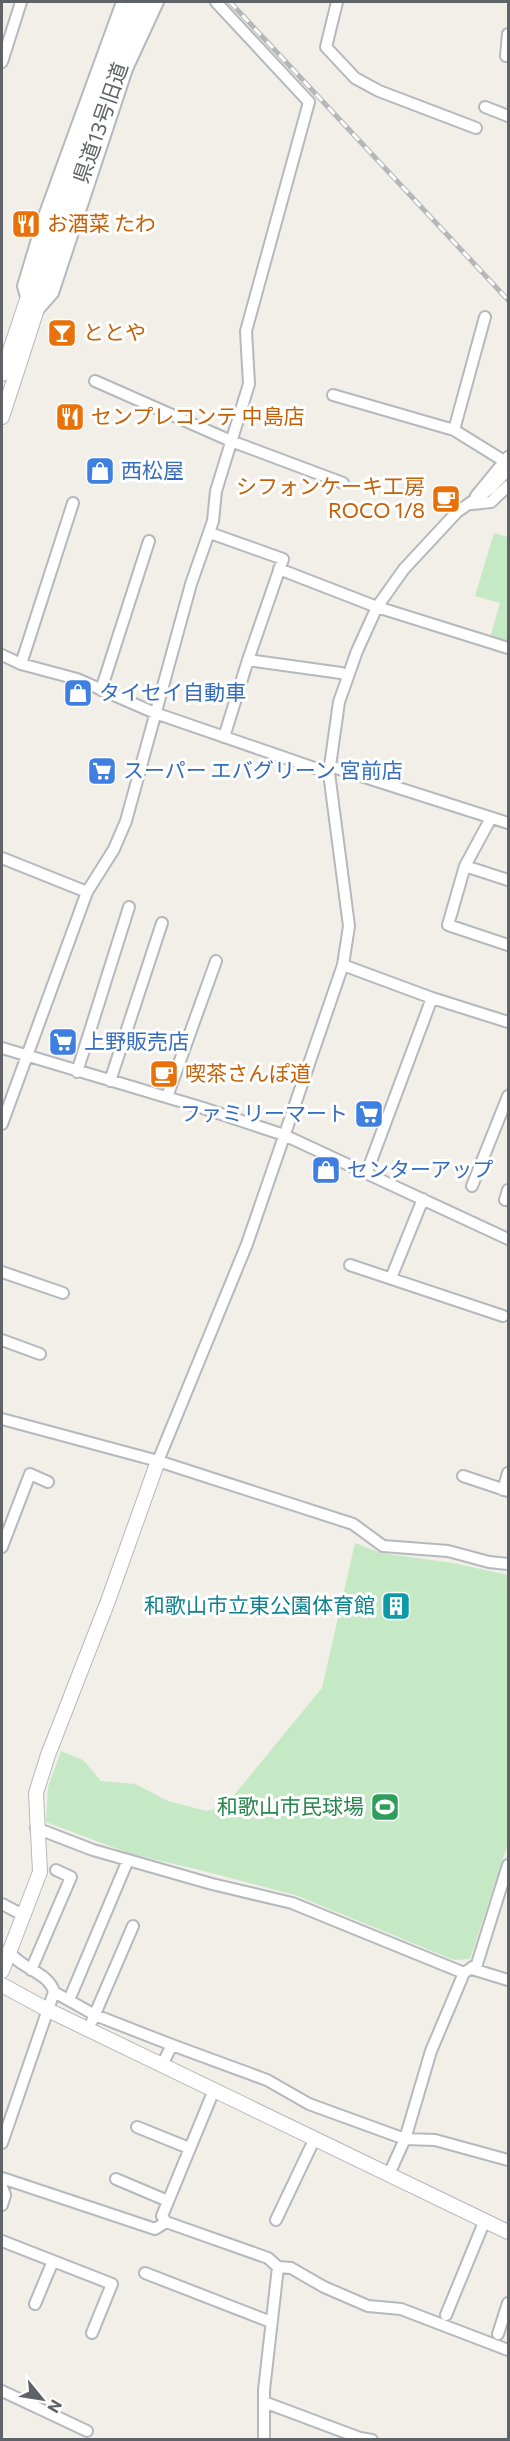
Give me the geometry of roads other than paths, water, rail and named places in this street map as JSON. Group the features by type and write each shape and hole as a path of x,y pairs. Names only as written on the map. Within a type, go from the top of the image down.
{"street":[{"path":"2,62 21,2"},
{"path":"27,301 23,286 44,216 122,2"},
{"name":"県道13号旧道","path":"2,417 37,311 41,280 83,135 116,45 135,2"},
{"name":"県道13号旧道","path":"2,374 27,301 41,280 127,48 148,2"},
{"path":"37,311 53,293 128,69 158,2"},
{"path":"2,1124 87,892 114,849 126,820 191,584 210,533 216,491 249,384 246,331 309,102 216,2"},
{"path":"337,2 326,47 355,78 476,128"},
{"path":"506,56 508,34"},
{"path":"485,107 508,116"},
{"path":"454,430 485,317"},
{"path":"95,381 231,441 343,483"},
{"path":"2,1971 40,1872 36,1793 48,1755 108,1601 158,1461 247,1244 344,965 349,926 329,770 339,702 376,607 404,569 457,512 490,489 507,463 454,430 333,395"},
{"path":"471,504 491,502 508,486"},
{"path":"21,664 73,503"},
{"path":"210,533 283,559 248,660 225,737"},
{"path":"101,690 149,541"},
{"path":"279,569 376,607 508,648"},
{"path":"2,656 21,664 77,679 155,713 225,737 508,823"},
{"path":"248,660 348,676"},
{"path":"491,818 465,866 448,925 508,945"},
{"path":"2,858 87,892"},
{"path":"465,866 508,880"},
{"path":"77,1072 129,907"},
{"path":"110,1081 162,923"},
{"path":"167,1097 216,961"},
{"path":"344,965 432,998 508,1022"},
{"path":"367,1172 432,998"},
{"path":"2,1048 167,1097 284,1135 508,1239"},
{"path":"472,1186 508,1096"},
{"path":"391,1278 423,1199"},
{"path":"350,1265 503,1316"},
{"path":"2,1272 63,1293"},
{"path":"2,1340 40,1354"},
{"path":"2,1419 158,1461 353,1524 383,1546 448,1551 489,1562 508,1564"},
{"path":"463,1476 506,1490 508,1473"},
{"path":"2,1547 30,1474 48,1482"},
{"path":"36,1828 93,1850 292,1904 468,1971 508,1980"},
{"path":"69,2000 128,1860"},
{"path":"389,2174 405,2139 431,2051 468,1971 477,1964 508,1865"},
{"path":"31,1970 71,1877 56,1870"},
{"path":"2,1904 23,1915"},
{"path":"88,2029 134,1926"},
{"path":"2,2143 54,1992 53,1986 47,1980 14,1959 9,1951"},
{"path":"2,1985 48,2010 508,2232"},
{"path":"54,1992 95,2015 267,2080 309,2104 405,2139 435,2140 508,2160"},
{"path":"162,2065 172,2045"},
{"path":"214,2090 162,2216 166,2222 268,2258 278,2267 291,2268 324,2287 368,2306 402,2309 508,2350"},
{"path":"137,2127 189,2148"},
{"path":"276,2220 315,2138"},
{"path":"2,2178 155,2229 166,2222"},
{"path":"116,2180 168,2201"},
{"path":"2,2187 5,2195 2,2205"},
{"path":"446,2315 485,2220"},
{"path":"2,2241 112,2284 92,2333"},
{"path":"35,2304 52,2260"},
{"path":"264,2439 264,2402 278,2267"},
{"path":"145,2273 271,2322"},
{"path":"498,2334 508,2303"},
{"path":"2,2391 87,2431"},
{"path":"264,2402 360,2438 372,2439"}],"railway":[{"path":"230,2 508,300"}],"place":[{"name":"お酒菜 たわ","path":"26,224"},
{"name":"ととや","path":"62,333"},
{"name":"センプレコンテ 中島店","path":"70,417"},
{"name":"西松屋","path":"100,471"},
{"name":"シフォンケーキ工房 ROCO 1/8","path":"446,499"},
{"name":"タイセイ自動車","path":"78,693"},
{"name":"スーパー エバグリーン 宮前店","path":"102,771"},
{"name":"上野販売店","path":"63,1042"},
{"name":"喫茶さんぽ道","path":"164,1074"},
{"name":"ファミリーマート","path":"369,1114"},
{"name":"センターアップ","path":"326,1170"},
{"name":"和歌山市立東公園体育館","path":"396,1606"},
{"name":"和歌山市民球場","path":"385,1807"}]}
